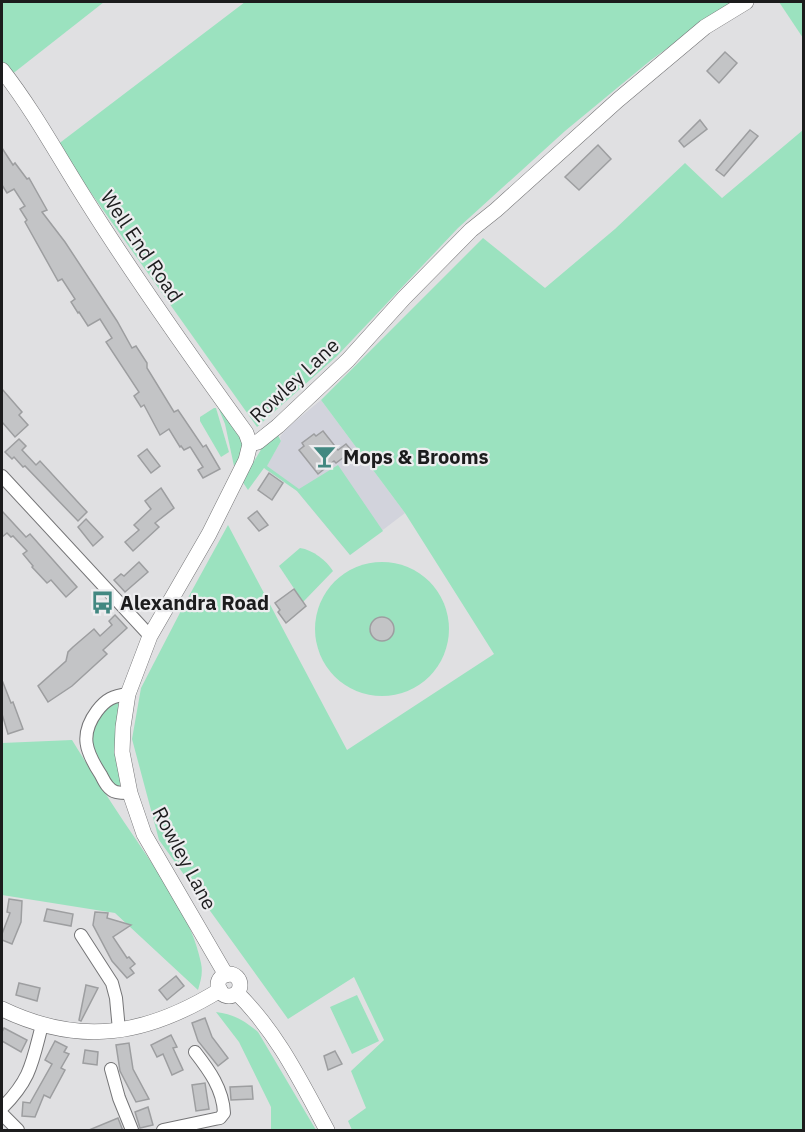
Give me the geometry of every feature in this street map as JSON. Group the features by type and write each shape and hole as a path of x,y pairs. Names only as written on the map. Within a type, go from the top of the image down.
{"street":[{"name":"Rowley Lane","path":"226,975 144,834 130,793 122,752 123,727 128,694 150,636 213,527 246,460 250,444 258,442 278,426 348,360 404,298 471,230 697,33 746,2"},
{"name":"Well End Road","path":"2,70 29,106 85,200 183,345 246,433 250,444"},
{"path":"2,476 150,636"},
{"path":"128,694 112,696 105,701 90,719 85,742 92,762 108,787 115,792 130,793"},
{"path":"81,935 112,983 117,998 119,1030"},
{"path":"226,975 233,975 238,980 240,987 237,993 228,996 220,990 219,982 226,975"},
{"path":"2,1010 42,1025 77,1031 119,1030 152,1023 171,1016 194,1006 220,990"},
{"path":"237,993 275,1037 327,1131"},
{"path":"2,1107 26,1080 42,1025"},
{"path":"163,1131 220,1118 224,1113 218,1086 195,1052"},
{"path":"111,1069 132,1131"},
{"path":"2,1114 18,1131"}],"shaded area":[{"path":"321,400 405,513 350,555 297,491 265,469 281,441 280,437 287,428"}],"green space":[{"path":"2,2 104,2 11,75 2,66"},
{"path":"245,2 731,2 651,60 565,131 458,228 337,356 257,427 57,145"},
{"path":"779,2 803,2 803,38"},
{"path":"803,130 803,1130 352,1130 348,1121 366,1108 351,1071 384,1040 354,977 288,1019 159,840 132,739 141,688 228,525 347,750 494,654 405,513 321,400 483,238 545,288 615,229 685,163 722,198"},
{"path":"218,407 237,430 244,447 237,467 234,466 225,424"},
{"path":"216,408 229,452 221,457 200,421 200,417"},
{"path":"278,435 281,441 267,466 299,489 338,465 383,531 350,555 297,491 264,468 248,490 242,481 262,448"},
{"path":"300,548 319,556 333,571 303,602 279,566"},
{"path":"382,562 408,567 429,582 444,603 449,629 444,655 429,676 408,691 382,696 356,691 335,676 320,655 315,629 320,603 335,582 356,567"},
{"path":"117,702 120,706 122,783 118,787 102,771 94,752 91,735 93,725 108,704"},
{"path":"72,740 166,884 191,930 202,970 198,990 115,913 2,895 2,743"},
{"path":"357,995 379,1041 352,1054 330,1007"},
{"path":"216,1012 239,1019 258,1032 316,1130 271,1130 271,1107 239,1042"}],"building":[{"path":"725,52 737,63 719,83 707,71"},
{"path":"700,120 707,129 684,147 679,141"},
{"path":"750,130 758,136 724,176 716,170"},
{"path":"598,145 611,159 579,190 565,177"},
{"path":"2,148 13,165 15,163 27,179 29,178 47,210 42,212 65,242 132,348 136,346 174,412 178,410 203,447 206,445 220,469 203,478 198,470 203,467 190,447 184,450 180,447 169,429 160,435 144,405 141,407 134,396 139,392 106,342 112,338 100,319 88,326 78,313 71,302 75,299 62,279 58,281 25,222 27,220 20,209 25,206 14,189 7,193 2,185"},
{"path":"2,389 22,412 19,415 28,425 15,437 2,422"},
{"name":"Mops & Brooms","path":"323,431 338,450 346,444 352,451 336,463 334,461 318,474 299,450 304,446 302,443 314,434 316,436"},
{"path":"19,439 26,446 22,450 36,465 40,461 87,512 78,521 25,466 23,467 14,457 12,459 5,452"},
{"path":"147,449 160,466 151,473 138,456"},
{"path":"269,473 283,483 272,500 258,490"},
{"path":"161,488 174,508 155,523 159,527 133,551 125,542 139,530 134,525 151,509 145,501"},
{"path":"2,511 26,537 30,534 77,587 66,597 51,580 47,583 32,567 23,554 27,551 13,536 7,533 2,537"},
{"path":"257,511 268,525 259,531 248,518"},
{"path":"86,519 103,537 93,546 78,527"},
{"path":"139,562 148,572 125,592 114,580 121,574 124,576"},
{"path":"294,589 306,606 286,623 275,603"},
{"path":"115,615 127,628 103,650 107,654 72,686 48,702 38,686 66,661 68,652 94,629 100,636 112,625 109,621"},
{"path":"382,617 391,620 394,629 391,638 382,641 373,638 370,629 373,620"},
{"path":"2,680 23,729 8,734 2,714"},
{"path":"9,899 22,901 21,922 12,944 2,940 10,913 7,912"},
{"path":"47,909 73,914 71,926 44,921"},
{"path":"95,912 108,913 107,918 131,925 113,937 127,958 129,957 135,964 130,968 134,973 127,978 112,961 93,925"},
{"path":"176,976 184,986 167,1000 159,990"},
{"path":"19,983 40,988 37,1001 16,995"},
{"path":"86,985 98,988 81,1021 79,1020"},
{"path":"205,1018 212,1037 228,1058 218,1066 198,1041 192,1023"},
{"path":"4,1028 27,1040 21,1052 2,1041"},
{"path":"171,1035 177,1047 173,1048 183,1070 172,1075 163,1054 157,1057 151,1045"},
{"path":"55,1041 67,1047 64,1052 69,1054 61,1068 65,1070 50,1098 44,1095 35,1117 22,1116 23,1102 30,1103 52,1064 45,1060"},
{"path":"129,1043 133,1069 149,1099 136,1102 120,1071 116,1045"},
{"path":"85,1050 98,1052 97,1065 83,1063"},
{"path":"335,1051 342,1064 328,1070 324,1056"},
{"path":"205,1083 209,1109 196,1111 192,1085"},
{"path":"252,1086 253,1099 231,1100 230,1087"},
{"path":"148,1107 153,1125 140,1128 135,1112"},
{"path":"118,1118 123,1131 89,1131 89,1130"}],"place":[{"name":"Mops & Brooms","path":"325,456"},
{"name":"Alexandra Road","path":"102,602"}]}
